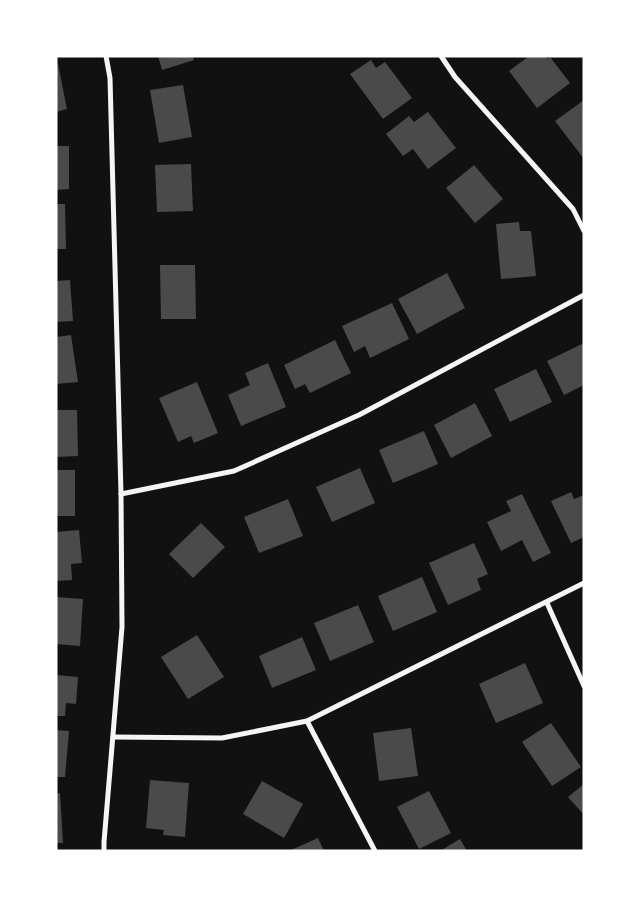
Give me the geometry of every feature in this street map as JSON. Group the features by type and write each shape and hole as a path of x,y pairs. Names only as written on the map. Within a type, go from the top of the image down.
{"street":[{"path":"104,851 122,627 121,494 110,78 106,56"},
{"path":"441,56 455,77 573,209 584,232"},
{"path":"121,494 234,471 359,415 584,295"},
{"path":"112,737 222,738 306,721 584,584"},
{"path":"547,603 584,686"},
{"path":"306,721 375,851"}],"building":[{"path":"158,56 193,56 194,60 162,70"},
{"path":"529,56 545,56 548,59 550,57 570,83 537,108 509,71"},
{"path":"371,60 376,68 385,62 412,98 383,119 350,74"},
{"path":"56,64 58,64 67,109 56,112"},
{"path":"183,85 192,137 159,143 150,90"},
{"path":"584,100 584,159 555,121"},
{"path":"428,112 456,148 428,169 413,149 403,156 386,134 409,116 414,122"},
{"path":"56,146 69,146 69,189 56,190"},
{"path":"191,164 193,211 157,212 155,165"},
{"path":"474,165 503,199 475,223 446,188"},
{"path":"56,204 65,204 66,249 56,249"},
{"path":"519,222 520,231 531,231 536,276 501,279 496,224"},
{"path":"160,265 195,265 196,319 161,319"},
{"path":"447,273 465,308 417,334 398,299"},
{"path":"70,280 73,321 56,322 56,281"},
{"path":"392,303 409,339 370,358 365,346 354,352 342,326"},
{"path":"71,335 78,382 56,384 56,337"},
{"path":"335,340 351,373 310,393 305,384 295,389 284,365"},
{"path":"584,343 584,385 564,395 547,361"},
{"path":"268,363 286,407 241,426 228,395 250,385 245,373"},
{"path":"536,369 552,402 510,422 494,389"},
{"path":"197,382 218,433 194,443 191,436 178,442 159,398"},
{"path":"475,403 492,436 451,458 434,425"},
{"path":"56,410 77,410 78,456 56,457"},
{"path":"424,431 438,464 393,483 379,450"},
{"path":"360,468 375,503 332,522 316,487"},
{"path":"56,470 75,470 75,516 56,516"},
{"path":"571,492 574,499 584,495 584,537 571,543 551,501"},
{"path":"522,494 551,553 533,562 522,540 501,551 487,522 511,511 506,501"},
{"path":"288,499 303,536 259,553 244,517"},
{"path":"201,523 225,547 193,578 169,554"},
{"path":"79,530 82,563 71,564 72,580 56,581 56,532"},
{"path":"474,543 488,574 477,579 481,590 448,605 429,563"},
{"path":"422,577 437,612 393,631 378,596"},
{"path":"56,597 83,599 80,646 56,644"},
{"path":"358,605 374,642 330,661 314,623"},
{"path":"197,635 224,677 188,699 161,657"},
{"path":"302,637 316,670 272,688 259,656"},
{"path":"525,663 543,703 496,723 479,684"},
{"path":"56,675 78,677 76,704 66,703 65,716 56,716"},
{"path":"551,723 581,767 552,786 522,742"},
{"path":"411,728 418,776 379,781 373,733"},
{"path":"56,730 69,731 65,777 56,777"},
{"path":"150,780 189,783 185,837 163,835 164,830 146,828"},
{"path":"262,781 303,804 284,838 243,814"},
{"path":"584,784 584,815 568,797"},
{"path":"429,791 451,833 419,849 397,807"},
{"path":"60,793 63,843 56,843 56,794"},
{"path":"318,838 324,851 289,851"},
{"path":"460,839 467,851 440,851"}]}
